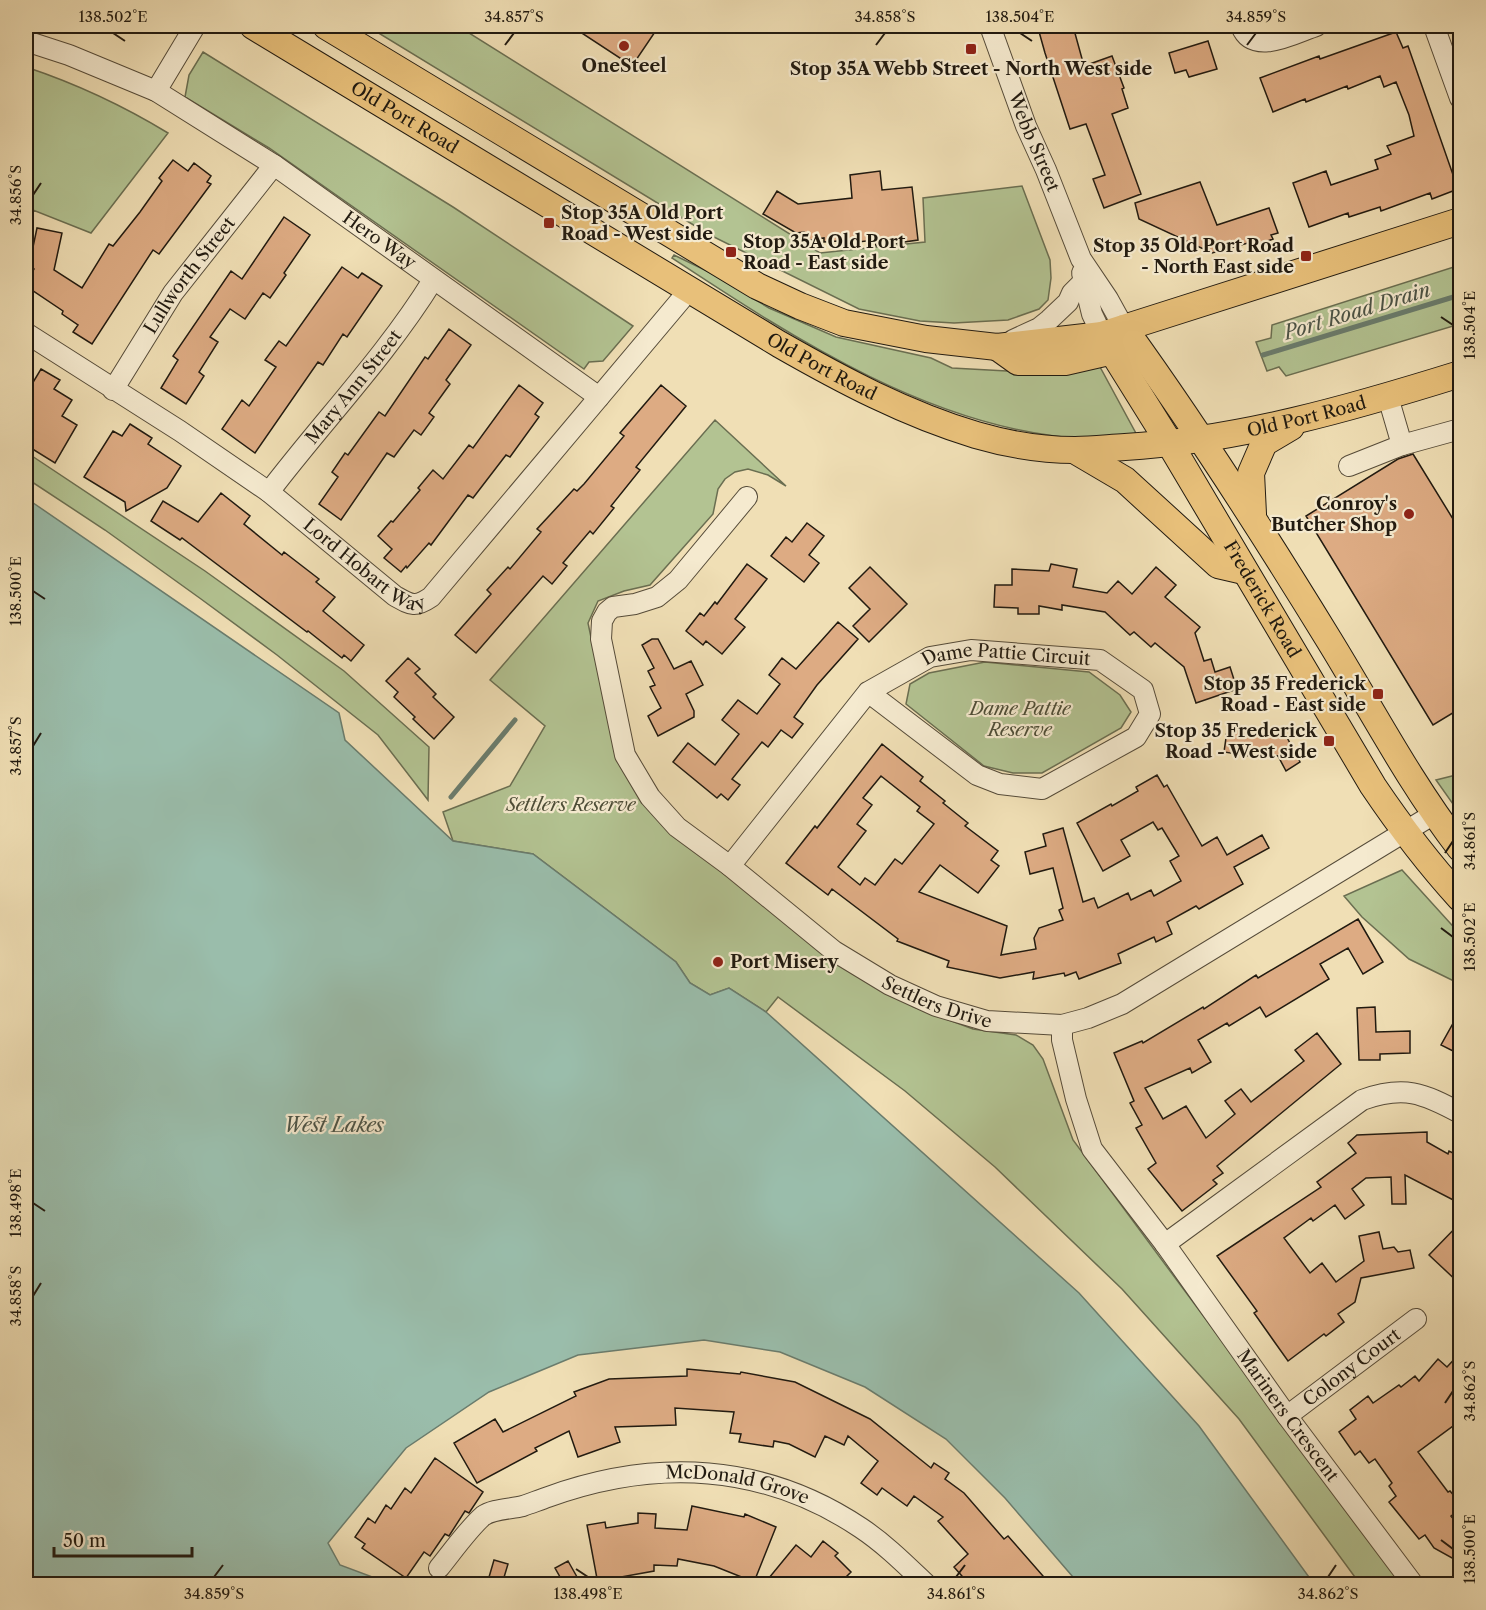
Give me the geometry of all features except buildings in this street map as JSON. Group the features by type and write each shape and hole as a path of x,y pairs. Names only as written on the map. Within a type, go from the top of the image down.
{"main road":[{"name":"Old Port Road","path":"253,26 848,383 912,411 977,435 1015,444 1074,450 1170,444 1227,436 1306,418 1388,397 1461,374"},
{"name":"Old Port Road","path":"326,26 757,286 800,306 844,322 926,339 997,347"},
{"path":"997,347 1018,362 1065,362 1119,340 1461,221"},
{"name":"Frederick Road","path":"1119,340 1202,438 1253,515 1434,814 1461,848"},
{"name":"Frederick Road","path":"1119,340 1170,444 1343,738 1405,832 1436,872 1461,898"},
{"path":"1253,515 1251,473 1264,443 1306,418"},
{"path":"1074,450 1125,480 1218,565 1244,571"}],"street":[{"path":"156,91 195,26"},
{"name":"Webb Street","path":"990,26 1026,126 1081,259 1108,298 1119,340"},
{"path":"1241,26 1256,41 1272,41 1316,26"},
{"path":"1434,26 1461,98"},
{"name":"Hero Way","path":"26,41 69,55 156,91 274,165 599,397"},
{"name":"Lullworth Street","path":"113,390 173,293 274,165"},
{"name":"Webb Street","path":"1081,259 1083,282 1092,314 1119,340"},
{"name":"Mary Ann Street","path":"269,492 304,446 383,352 433,280"},
{"path":"997,347 1044,324 1068,302 1072,293 1083,282"},
{"name":"Lord Hobart Way","path":"26,333 180,431 269,492 395,596 410,604 421,604 431,597 690,289"},
{"path":"1388,397 1402,446"},
{"path":"1349,466 1402,446 1461,429"},
{"name":"Settlers Drive","path":"747,497 678,580 657,597 613,607 602,621 601,639 625,755 650,797 677,827 730,866 834,951 890,985 936,1006 987,1021 1062,1025 1088,1018 1122,1004 1434,814"},
{"name":"Dame Pattie Circuit","path":"730,866 868,693 930,657 971,650 1100,660 1143,690 1150,714 1136,737 1042,789 1000,784 977,775 868,693"},
{"name":"Mariners Crescent","path":"1062,1025 1062,1040 1076,1099 1092,1149 1165,1244 1287,1416 1413,1584"},
{"path":"1165,1244 1362,1100 1380,1093 1416,1092 1461,1113"},
{"name":"Colony Court","path":"1287,1416 1416,1319"},
{"name":"McDonald Grove","path":"439,1568 484,1514 523,1506 565,1491 617,1477 666,1471 723,1473 774,1485 819,1504 861,1528 899,1558 926,1584"}],"green space":[{"path":"367,26 458,26 820,253 925,242 923,198 1022,186 1050,260 1051,278 1048,300 1039,309 1008,320 954,323 920,321 859,309 710,235"},
{"path":"203,52 453,207 633,326 603,361 589,362 584,369 269,148 185,97 189,75"},
{"path":"26,67 99,96 168,133 91,233 33,210 26,254"},
{"path":"674,255 711,273 769,308 836,337 931,358 952,368 1007,371 1100,367 1138,437 1088,439 1032,433 976,419 922,400 818,349 719,289 672,258"},
{"path":"1460,265 1460,324 1286,376 1279,367 1267,371 1256,342 1271,338 1272,325"},
{"name":"Settlers Reserve","path":"715,420 786,486 768,475 748,469 735,472 725,479 718,489 713,514 650,585 624,591 598,601 588,623 614,747 628,779 662,825 853,974 914,1007 973,1029 1016,1035 1033,1045 1043,1059 1073,1140 1402,1584 1360,1584 1239,1419 1122,1289 995,1167 905,1091 778,997 766,1012 729,988 710,995 690,983 676,962 533,854 453,841 443,812 510,786 545,726 490,680"},
{"path":"26,452 205,571 344,671 429,747 428,800 378,735 277,655 201,599 105,530 26,478"},
{"name":"Dame Pattie Reserve","path":"985,662 1089,672 1120,695 1131,712 1121,728 1042,773 1013,773 984,766 906,704 910,684 929,673"},
{"path":"1460,774 1460,814 1436,780"},
{"path":"1402,870 1460,934 1460,984 1409,959 1362,917 1344,896"}],"water":[{"name":"West Lakes","path":"26,498 339,713 345,740 453,841 533,854 676,962 690,983 710,995 729,988 766,1012 1079,1293 1199,1426 1314,1584 1079,1584 1005,1498 946,1439 865,1387 780,1352 704,1340 578,1355 489,1392 406,1448 328,1543 340,1565 391,1584 26,1584"},
{"path":"648,1581 716,1584 639,1584"}],"waterway":[{"name":"Port Road Drain","path":"1263,355 1460,295"},
{"name":"Port Road Drain","path":"451,797 515,720"}],"place":[{"name":"OneSteel","path":"624,46"},
{"name":"Stop 35A Webb Street - North West side","path":"971,49"},
{"name":"Stop 35A Old Port Road - West side","path":"549,223"},
{"name":"Stop 35A Old Port Road - East side","path":"731,252"},
{"name":"Stop 35 Old Port Road - North East side","path":"1306,256"},
{"name":"Conroy's Butcher Shop","path":"1409,514"},
{"name":"Stop 35 Frederick Road - East side","path":"1378,694"},
{"name":"Stop 35 Frederick Road - West side","path":"1329,741"},
{"name":"Port Misery","path":"718,962"}]}
